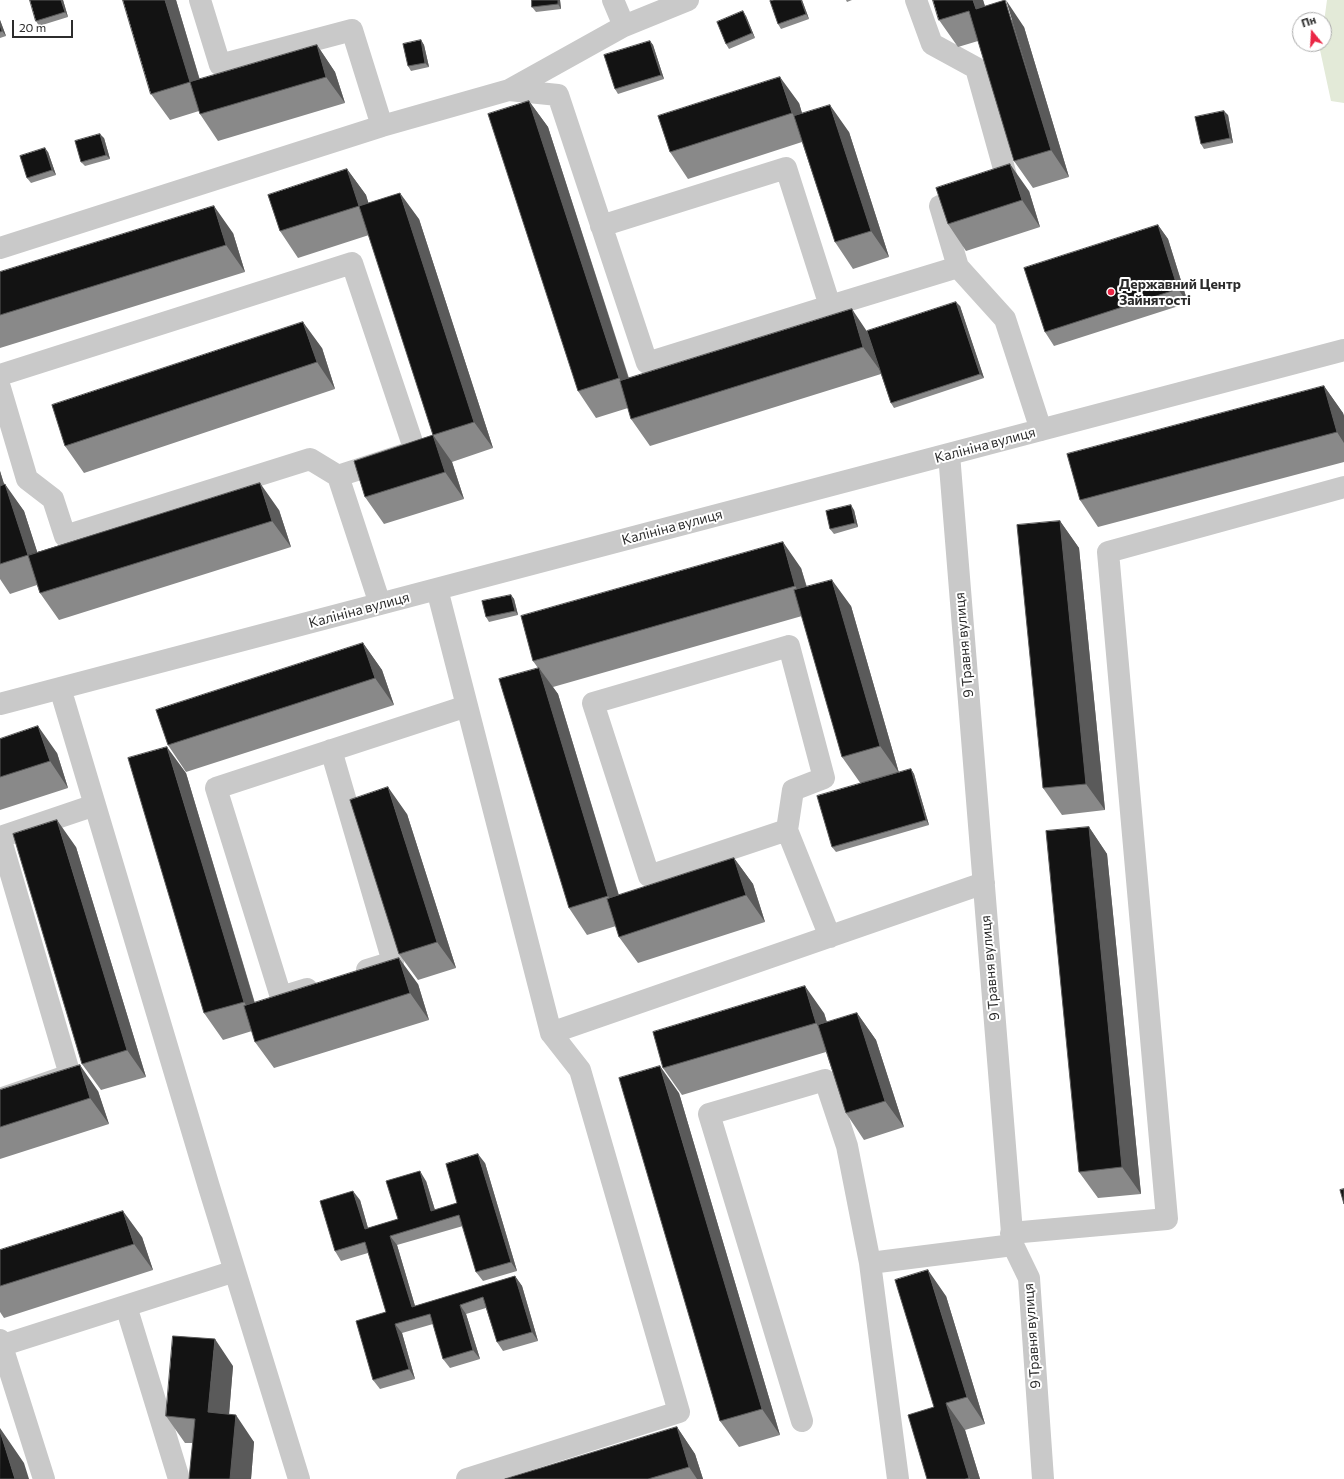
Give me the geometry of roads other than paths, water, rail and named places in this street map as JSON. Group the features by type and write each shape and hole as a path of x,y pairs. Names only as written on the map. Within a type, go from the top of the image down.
{"street":[{"path":"200,0 220,65 352,30 382,126"},
{"path":"613,0 624,26"},
{"path":"0,248 382,126 509,90 624,26 688,0"},
{"path":"916,0 932,44 976,68 1008,183 940,206 958,267 1005,319 1041,430"},
{"path":"509,90 558,95 647,363 958,267"},
{"path":"602,226 786,168 830,306"},
{"path":"0,375 352,263 415,451 338,476"},
{"name":"Калініна вулиця","path":"0,704 1344,350"},
{"path":"0,388 27,479 53,499 65,536 310,459 338,476 380,604"},
{"name":"9 Травня вулиця","path":"948,454 1012,1239 1029,1278 1043,1479"},
{"path":"870,1263 1012,1239 1167,1219 1108,552 1344,487"},
{"path":"436,589 551,1034 580,1070 679,1412 467,1479"},
{"path":"788,830 649,876 593,703 789,646 824,778 793,790 788,830 830,937"},
{"path":"60,688 299,1479"},
{"path":"326,983 281,997 216,788 466,706"},
{"path":"331,750 393,962 348,976"},
{"path":"0,1099 70,1074 0,837 95,805"},
{"path":"551,1034 984,883"},
{"path":"802,1421 709,1114 825,1080 847,1146 870,1263 898,1479"},
{"path":"44,1479 0,1344 235,1271"},
{"path":"126,1306 179,1479"}],"place":[{"name":"Державний Центр Зайнятості","path":"1111,292"}]}
